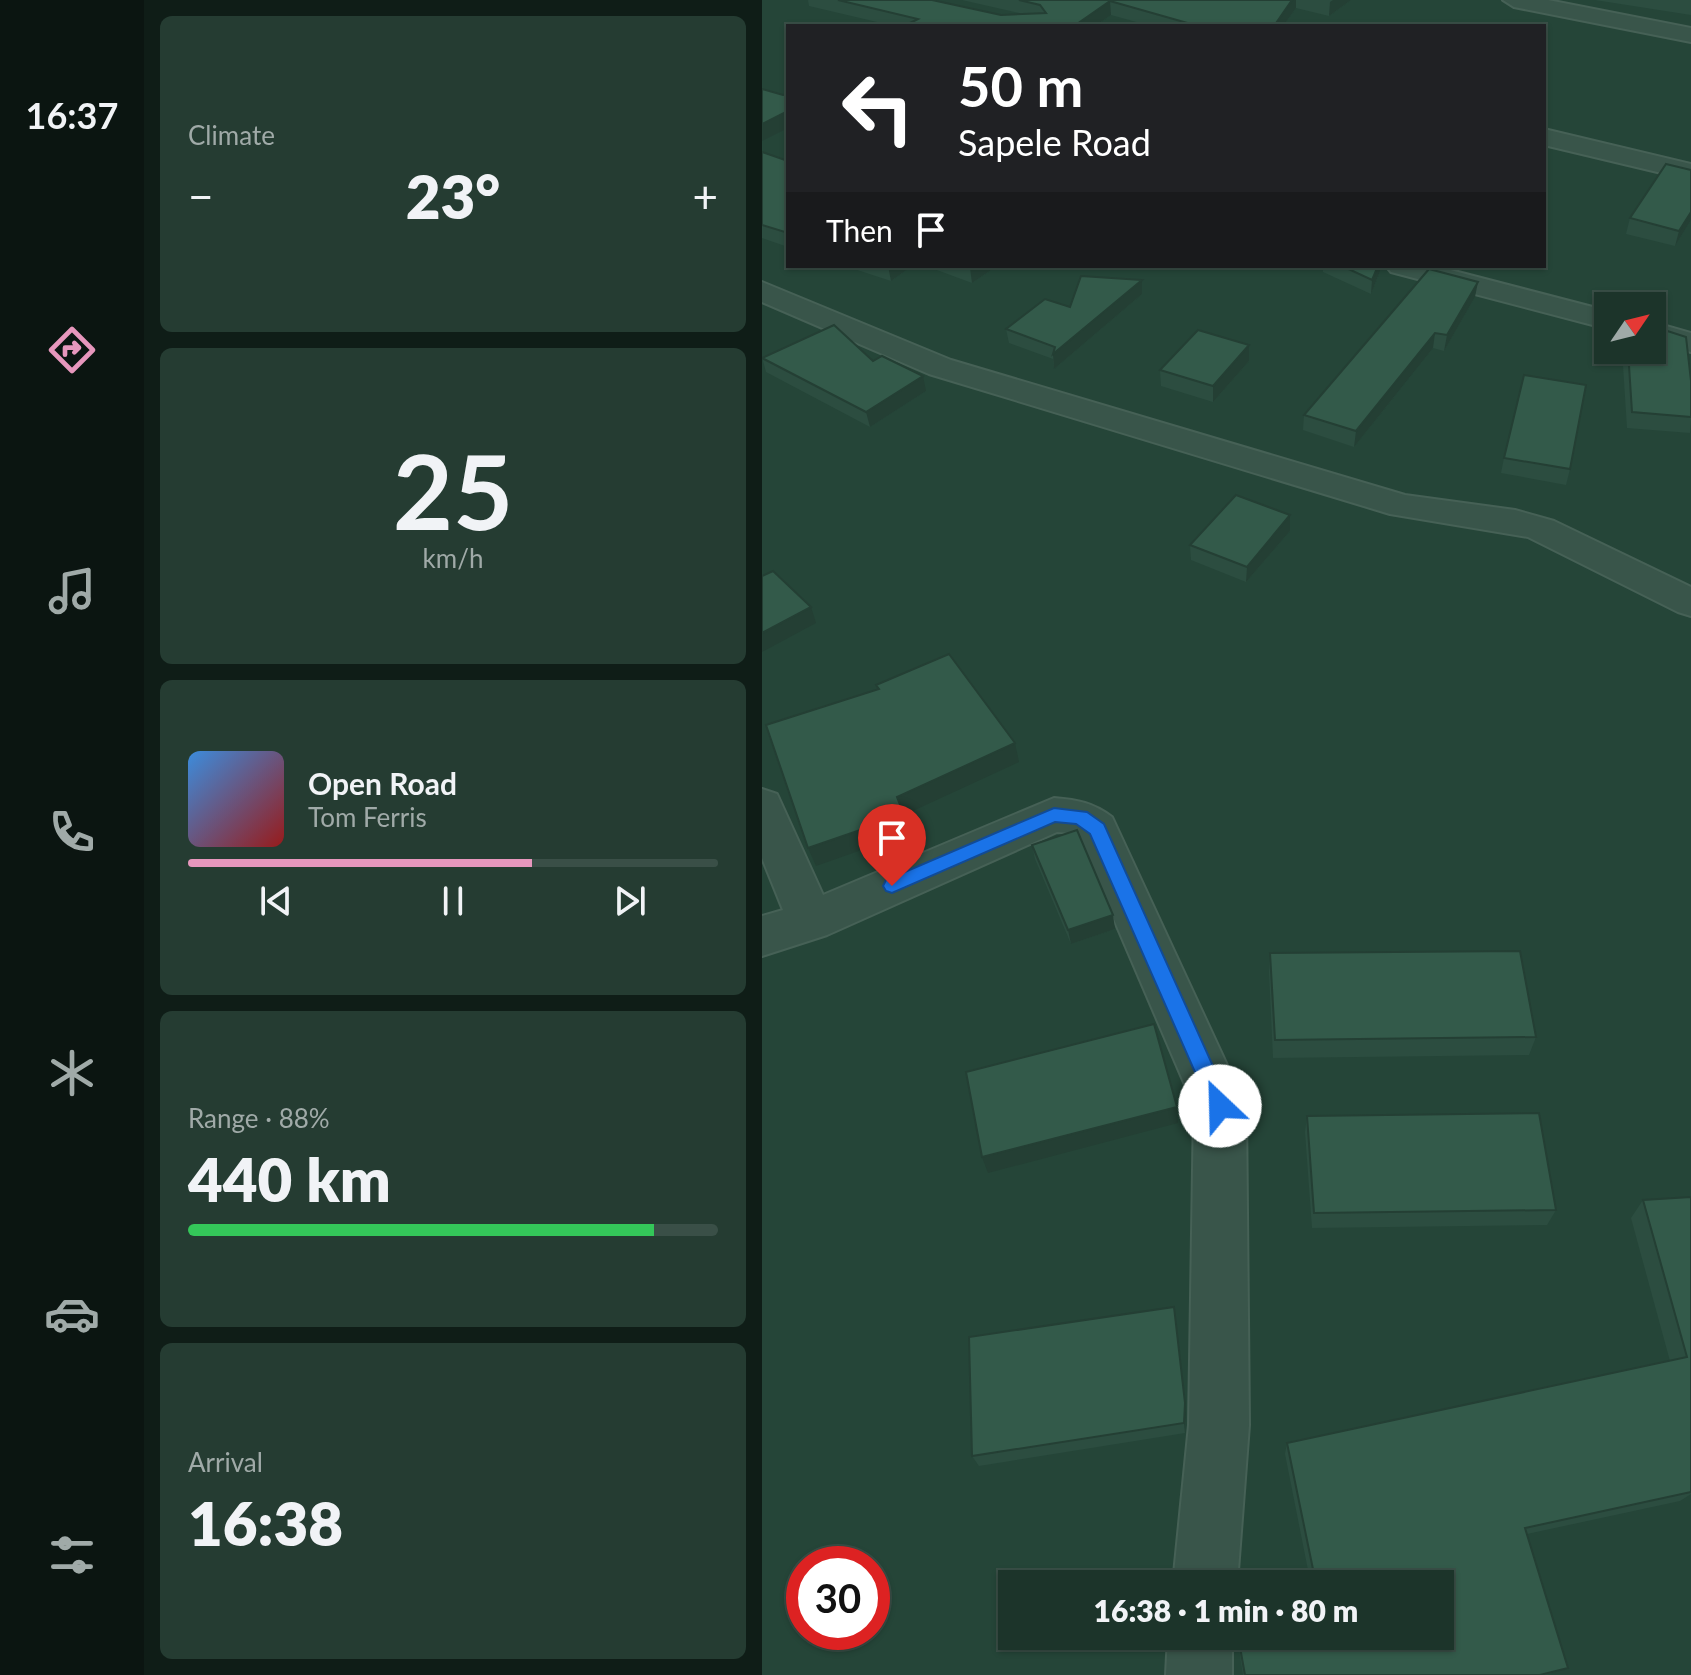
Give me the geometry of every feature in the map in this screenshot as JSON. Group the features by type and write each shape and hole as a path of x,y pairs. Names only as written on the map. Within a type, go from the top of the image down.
{"street":[{"path":"1514,0 1691,35"},
{"path":"1546,137 1691,172"},
{"path":"1409,268 1594,316"},
{"path":"762,291 940,367 1402,506 1515,522 1541,529 1687,606"},
{"path":"1666,335 1691,343"},
{"path":"762,806 811,921"},
{"path":"762,936 811,921 1054,815 1080,817 1097,829 1220,1106 1219,1425 1206,1570"},
{"path":"1199,1675 1200,1650"}],"building":[{"path":"838,0 932,0 1001,15 1046,13 1040,5 1019,0 1292,0 1275,24 1191,24 1110,1 1077,24 908,24 918,19"},
{"path":"762,89 786,94 786,112 762,124"},
{"path":"762,152 786,160 786,232 762,225"},
{"path":"1666,164 1691,170 1691,212 1679,231 1630,218"},
{"path":"1346,268 1377,268 1372,280"},
{"path":"1429,269 1478,282 1447,335 1435,333 1356,431 1304,415"},
{"path":"1081,276 1142,280 1053,354 1055,347 1006,329 1045,299 1070,307"},
{"path":"834,325 873,361 882,356 923,376 866,412 762,358"},
{"path":"1198,330 1249,345 1213,386 1160,370"},
{"path":"1666,331 1686,337 1691,417 1632,412 1629,364 1666,364"},
{"path":"1524,375 1586,385 1570,469 1504,458"},
{"path":"1236,495 1290,515 1247,567 1190,545"},
{"path":"773,571 811,607 762,633 762,576"},
{"path":"949,654 1015,743 897,797 904,815 808,848 766,725 879,689 876,685"},
{"path":"1077,830 1113,915 1068,930 1032,845"},
{"path":"1520,951 1536,1037 1275,1040 1270,953"},
{"path":"1154,1024 1177,1107 982,1157 966,1072"},
{"path":"1539,1113 1556,1210 1314,1213 1307,1116"},
{"path":"1691,1197 1691,1492 1525,1528 1568,1668 1540,1675 1245,1675 1241,1650 1454,1650 1454,1570 1313,1570 1287,1443 1687,1357 1643,1200"},
{"path":"1174,1307 1185,1403 1184,1423 972,1456 969,1337"}],"route":[{"path":"892,886 1054,815 1080,817 1097,829 1220,1106"}]}
